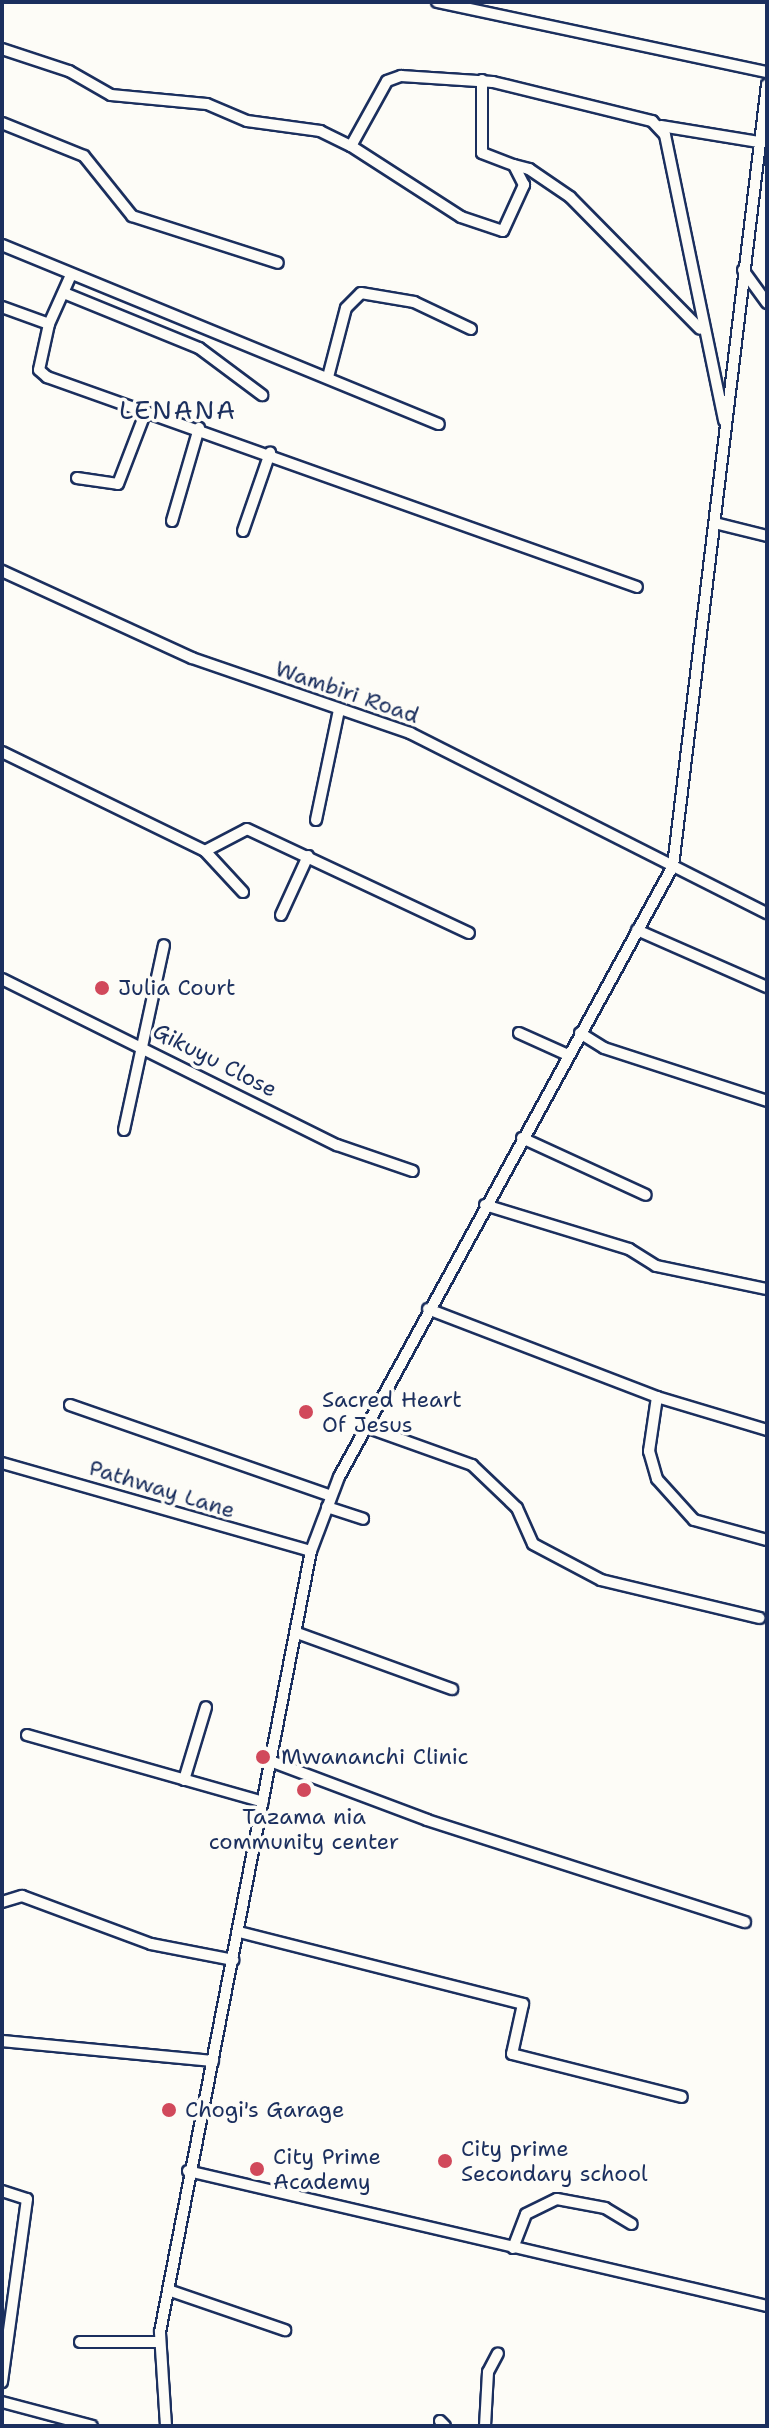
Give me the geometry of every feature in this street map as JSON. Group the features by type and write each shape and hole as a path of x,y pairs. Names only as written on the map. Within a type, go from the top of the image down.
{"street":[{"path":"437,2 767,72"},
{"path":"2,49 69,71 111,95 207,104 247,121 320,131 351,146 461,217 503,231 524,185 514,165"},
{"path":"351,146 387,81 482,80 661,126 759,142"},
{"path":"482,80 482,153 561,188 702,331"},
{"path":"166,2426 159,2342 188,2171 273,1762 311,1551 329,1501 428,1309 673,866 767,85"},
{"path":"2,123 84,156 132,216 278,263"},
{"path":"661,126 702,331 726,428"},
{"path":"2,245 70,277 328,377 439,424"},
{"path":"743,270 767,303"},
{"path":"70,277 49,324 39,370 637,587"},
{"path":"64,293 199,348 262,395"},
{"path":"328,377 346,308 361,293 414,302 471,329"},
{"path":"2,307 49,324"},
{"path":"77,478 118,484 146,411"},
{"path":"172,521 199,428"},
{"path":"243,531 270,453"},
{"path":"715,523 767,536"},
{"name":"Wambiri Road","path":"2,571 192,658 410,733 767,913"},
{"path":"316,820 339,710"},
{"path":"2,752 205,851 243,892"},
{"path":"205,851 247,829 469,933"},
{"path":"281,915 308,856"},
{"path":"637,930 767,987"},
{"path":"124,1130 145,1047 164,945"},
{"name":"Gikuyu Close","path":"2,979 145,1047 337,1145 413,1171"},
{"path":"519,1033 568,1055"},
{"path":"580,1033 604,1048 767,1101"},
{"path":"522,1138 646,1195"},
{"path":"485,1205 629,1249 656,1266 766,1289"},
{"path":"428,1309 657,1397 767,1430"},
{"path":"657,1397 649,1451 657,1479 694,1520 767,1540"},
{"path":"70,1405 329,1501 363,1519"},
{"path":"366,1427 472,1465 517,1508 533,1544 601,1580 759,1618"},
{"name":"Pathway Lane","path":"2,1463 311,1551"},
{"path":"297,1633 452,1689"},
{"path":"184,1780 206,1707"},
{"path":"27,1735 263,1802"},
{"path":"273,1762 427,1820 745,1922"},
{"path":"2,1902 22,1896 151,1944 233,1960"},
{"path":"239,1932 523,2004 512,2054 682,2097"},
{"path":"2,2041 213,2061"},
{"path":"188,2171 767,2306"},
{"path":"2,2191 27,2199 2,2382"},
{"path":"513,2248 526,2214 557,2199 605,2208 632,2224"},
{"path":"168,2290 285,2330"},
{"path":"80,2342 159,2342"},
{"path":"485,2426 488,2372 498,2353"},
{"path":"2,2402 92,2426"}],"place":[{"name":"Julia Court","path":"102,988"},
{"name":"Sacred Heart Of Jesus","path":"306,1412"},
{"name":"Mwananchi Clinic","path":"263,1757"},
{"name":"Tazama nia community center","path":"304,1790"},
{"name":"Chogi's Garage","path":"169,2110"},
{"name":"City prime Secondary school","path":"445,2161"},
{"name":"City Prime Academy","path":"257,2169"}],"district":[{"name":"LENANA","path":"178,410"}]}
